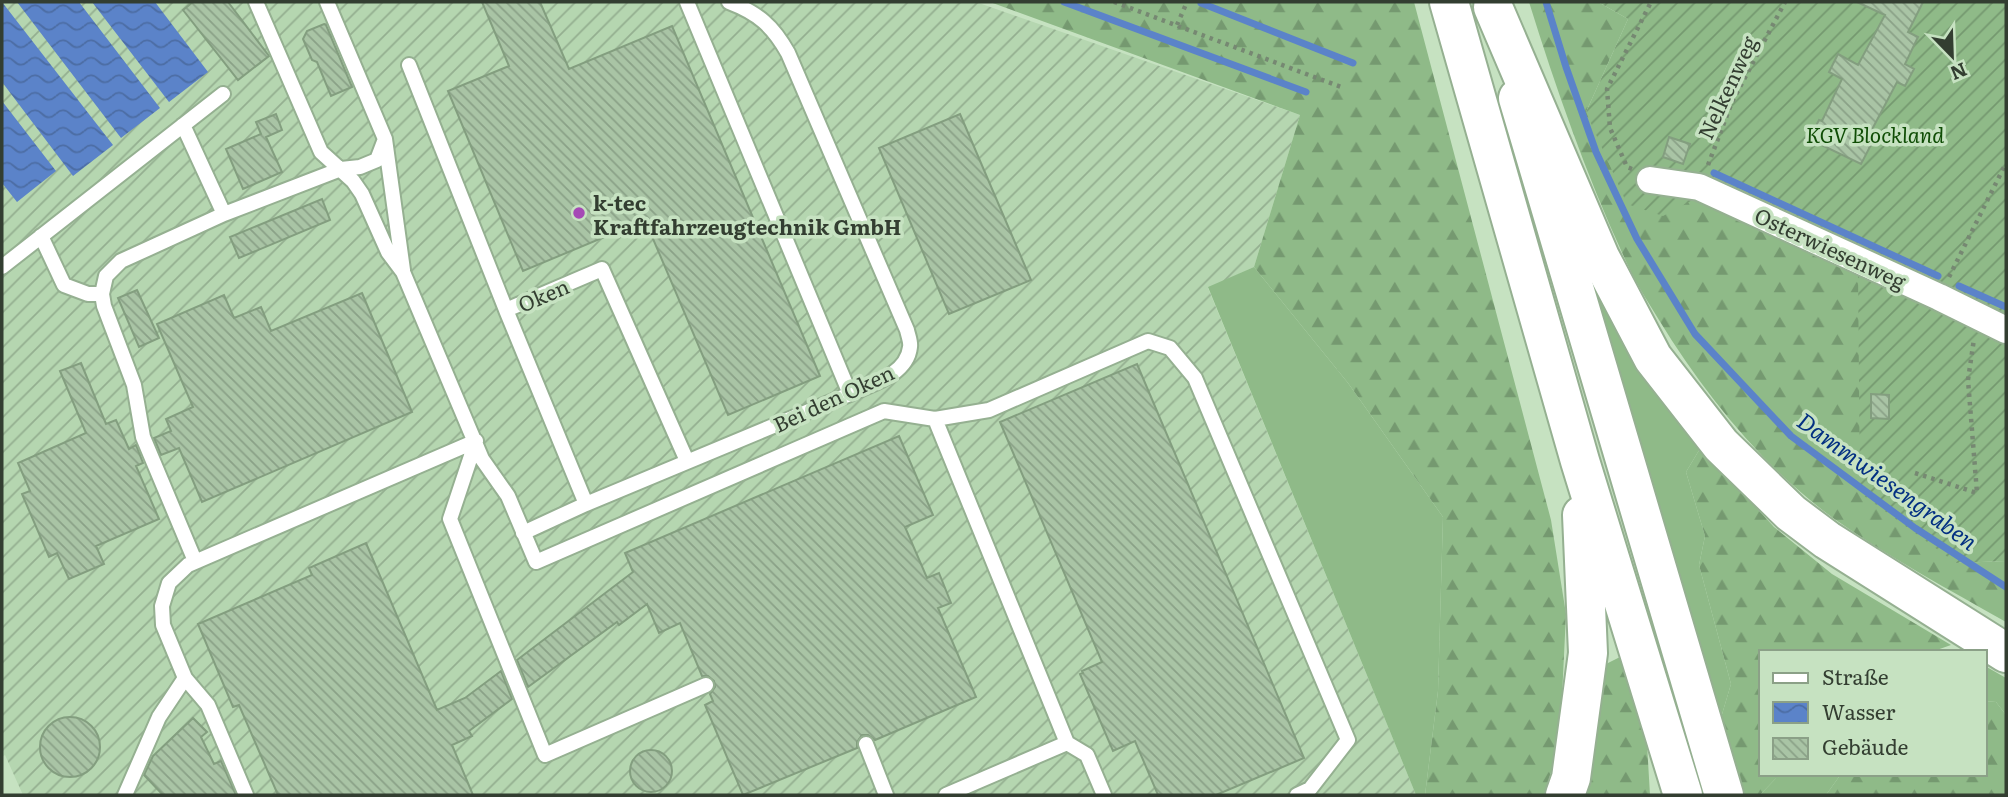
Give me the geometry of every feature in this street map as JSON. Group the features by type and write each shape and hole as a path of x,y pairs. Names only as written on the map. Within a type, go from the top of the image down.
{"highway":[{"path":"1449,2 1580,461 1683,795"},
{"path":"1493,4 1600,257 1653,358 1721,445 1791,513 1827,540 2006,653"},
{"path":"1493,4 1580,312 1724,795"},
{"path":"1565,795 1572,778 1588,653 1580,461"}],"street":[{"name":"Osterwiesenweg","path":"1650,180 1699,187 2006,330"}],"lane":[{"path":"256,2 321,152 353,181 362,194 388,252 403,272 482,459 508,496 536,562 884,411 935,419 989,410 1148,341 1170,348 1195,378 1349,740 1310,789 1297,795"},
{"path":"327,2 385,139 403,272"},
{"path":"687,2 850,394"},
{"name":"Bei den Oken","path":"687,461 891,375 905,363 910,346 907,330 788,53 776,32 756,16 729,2"},
{"path":"409,65 506,310"},
{"path":"2,267 223,94"},
{"path":"183,125 224,214"},
{"path":"195,561 143,437 134,384 104,306 102,294 106,276 121,261 224,214 341,169 360,167 377,160 385,139"},
{"path":"41,236 64,285 88,294 102,294"},
{"name":"Oken","path":"586,504 506,310 603,269 687,461"},
{"path":"935,419 1067,743 1087,755 1104,795"},
{"path":"246,795 208,705 185,678 163,625 163,606 169,583 195,561 476,441"},
{"path":"476,441 450,519 545,755 706,685"},
{"path":"523,533 687,461"},
{"path":"125,795 159,717 185,678"},
{"path":"946,795 1067,743"},
{"path":"866,744 886,795"}],"path":[{"path":"1114,2 1340,87"},
{"path":"1177,25 1187,2"},
{"path":"1650,180 1627,167 1610,128 1607,89 1651,2"},
{"name":"Nelkenweg","path":"1699,187 1732,102 1785,2"},
{"path":"1939,297 2006,163"},
{"path":"1915,473 1977,493 1968,380 1978,317"}],"shaded area":[{"path":"2,2 976,2 1300,115 1254,267 1208,288 1416,795 23,795 5,755 2,757"}],"green space":[{"path":"990,2 1414,2 1551,520 1566,614 1560,738 1545,795 1425,795 1438,691 1443,517 1348,383 1254,267 1300,115"},
{"path":"1529,2 1598,2 1628,19 1586,112 1695,199 1858,270 1956,563 2006,561 2006,622 1897,559 1833,518 1782,476 1716,402 1677,348 1632,274 1576,140"},
{"name":"KGV Blockland","path":"1598,2 2006,2 2006,561 1956,563 1860,493 1858,270 1695,199 1663,216 1627,204 1586,112 1628,19"},
{"path":"1583,259 1701,447 1686,472 1705,536 1699,565 1731,684 1720,721"},
{"path":"1254,267 1348,383 1443,517 1438,691 1425,795 1416,795 1208,287"},
{"path":"1701,447 1774,527 1832,574 1951,645 1937,650 1759,650 1759,776 1778,776 1760,795 1745,795 1720,721 1731,684 1699,565 1705,536 1686,472"},
{"path":"1622,656 1646,727 1650,795 1582,795 1598,668"},
{"path":"1987,667 2006,678 2006,715 1996,702 1987,701"},
{"path":"1987,701 1996,702 2006,715 2006,795 1826,795 1840,776 1987,776"},
{"path":"1778,776 1840,776 1826,795 1760,795"}],"water":[{"path":"2,2 113,145 73,176 2,82"},
{"path":"17,2 79,2 160,108 121,138"},
{"path":"92,2 155,2 208,72 169,102"},
{"path":"2,101 56,171 17,202 2,183"}],"building":[{"path":"193,2 228,2 269,56 238,80 183,10"},
{"path":"482,2 540,2 569,69 672,26 820,376 728,415 645,220 523,271 448,91 509,66"},
{"path":"1857,2 1923,2 1908,32 1918,37 1905,64 1914,69 1905,86 1897,82 1867,139 1873,141 1861,164 1809,139 1819,120 1822,121 1842,79 1829,72 1838,54 1858,65 1885,15"},
{"path":"324,24 352,87 331,96 317,62 312,60 303,39 307,31"},
{"path":"276,114 282,130 266,137 282,172 243,189 226,149 261,134 256,122"},
{"path":"960,114 1031,280 949,314 879,148"},
{"path":"1669,137 1690,144 1683,164 1663,157"},
{"path":"322,199 330,220 239,258 230,237"},
{"path":"137,290 159,338 139,347 118,298"},
{"path":"362,293 412,412 202,502 179,448 161,455 154,438 171,431 166,419 193,407 157,324 224,295 234,318 261,307 271,331"},
{"path":"81,363 106,424 116,420 129,449 136,445 143,463 136,466 159,519 96,546 104,564 69,579 57,553 49,557 22,494 30,491 18,463 86,433 60,371"},
{"path":"1137,364 1304,758 1216,795 1158,795 1135,741 1113,751 1080,674 1102,662 1000,422"},
{"path":"1871,394 1889,395 1889,419 1871,418"},
{"path":"899,436 933,515 905,527 927,578 939,573 951,603 938,608 976,697 875,740 868,735 862,735 857,742 857,748 743,795 705,705 713,701 710,694 715,687 714,681 708,676 702,676 680,623 659,633 647,604 619,625 617,622 528,687 517,660 633,572 625,553"},
{"path":"366,543 437,710 465,698 501,671 512,699 469,731 472,736 452,745 473,795 278,795 239,705 233,707 198,624 312,575 309,568"},
{"path":"64,717 76,717 95,730 100,747 98,759 87,772 76,777 64,777 45,764 40,753 40,741 53,722"},
{"path":"193,718 207,732 201,737 214,764 221,761 236,795 163,795 144,775 153,756"},
{"path":"651,750 666,756 672,771 666,786 651,792 636,786 630,771 636,756"}],"waterway":[{"path":"1064,2 1306,92"},
{"name":"Dammwiesengraben","path":"1546,2 1596,152 1637,239 1695,334 1791,436 1915,528 2006,587"},
{"path":"1201,3 1353,63"},
{"path":"1714,173 1938,276"},
{"path":"1959,286 2006,307"}],"place":[{"name":"k-tec Kraftfahrzeugtechnik GmbH","path":"579,213"}]}
